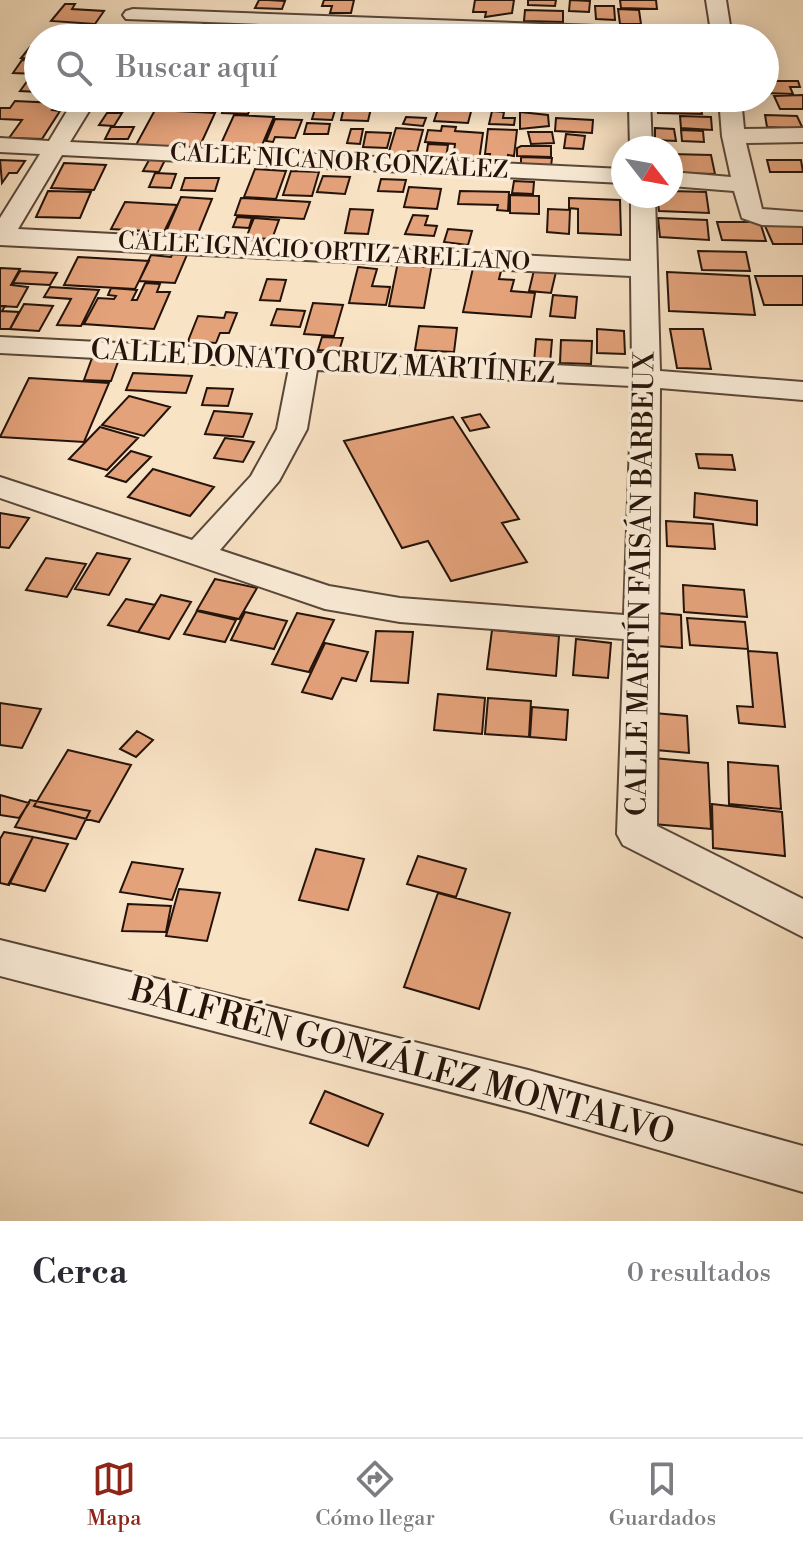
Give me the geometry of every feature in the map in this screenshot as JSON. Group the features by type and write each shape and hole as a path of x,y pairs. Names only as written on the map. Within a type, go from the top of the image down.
{"street":[{"path":"391,23 397,0"},
{"path":"440,24 443,0"},
{"path":"716,0 720,24"},
{"path":"137,8 416,24"},
{"path":"1,237 77,112"},
{"path":"640,112 641,136"},
{"path":"731,112 733,136 751,213 762,218 803,219"},
{"path":"733,136 803,135"},
{"name":"CALLE NICANOR GONZÁLEZ","path":"0,145 611,175"},
{"path":"683,180 743,185"},
{"name":"CALLE MARTÍN FAISÁN BARBEUX","path":"643,208 646,378 637,834 803,919"},
{"name":"CALLE IGNACIO ORTIZ ARELLANO","path":"1,237 646,269"},
{"name":"CALLE DONATO CRUZ MARTÍNEZ","path":"0,345 646,378 803,391"},
{"path":"197,555 264,481 292,429 304,361"},
{"path":"0,487 325,597 400,610 641,628"},
{"name":"BALFRÉN GONZÁLEZ MONTALVO","path":"0,958 528,1091 803,1169"}],"building":[{"path":"259,0 285,1 282,9 255,8"},
{"path":"324,0 354,0 351,13 330,13 332,6 322,6"},
{"path":"475,0 514,0 512,13 485,17 486,12 473,12"},
{"path":"528,0 556,0 555,6 528,5"},
{"path":"570,0 590,1 589,12 569,11"},
{"path":"620,0 656,0 657,9 621,8"},
{"path":"65,4 75,4 72,9 104,11 95,24 51,21"},
{"path":"595,6 614,6 615,20 596,19"},
{"path":"618,9 639,10 641,24 620,24"},
{"path":"525,10 563,11 563,22 524,21"},
{"path":"22,60 24,60 24,73 13,73"},
{"path":"779,81 798,81 800,87 790,87 793,94 779,94"},
{"path":"803,95 803,109 780,109 779,96"},
{"path":"15,101 24,101 24,112 59,112 42,139 9,138 22,120 0,119 0,108 10,108"},
{"path":"154,112 215,113 199,148 136,145"},
{"path":"314,112 334,112 332,120 312,119"},
{"path":"343,112 370,112 368,121 341,120"},
{"path":"437,112 471,112 468,123 434,121"},
{"path":"492,112 504,112 503,118 515,118 514,125 489,124"},
{"path":"520,112 548,115 549,126 520,129"},
{"path":"702,112 702,114 658,113"},
{"path":"107,113 122,113 114,126 99,125"},
{"path":"234,115 274,117 260,150 219,148"},
{"path":"765,115 797,116 803,129 767,127"},
{"path":"680,116 711,117 712,130 681,128"},
{"path":"406,117 426,118 423,126 403,124"},
{"path":"556,118 593,120 592,133 555,131"},
{"path":"275,119 302,120 295,138 275,137 273,142 266,141"},
{"path":"307,123 330,124 328,134 304,134"},
{"path":"442,126 456,127 455,131 483,133 479,161 453,159 455,144 425,142 428,130 441,131"},
{"path":"111,127 134,127 128,139 105,139"},
{"path":"396,128 423,130 417,152 408,151 406,160 387,158"},
{"path":"655,128 674,129 675,136 655,136"},
{"path":"351,129 363,129 360,144 347,143"},
{"path":"488,129 517,130 514,156 508,155 507,163 489,162 490,154 485,154"},
{"path":"681,130 703,131 704,142 683,141"},
{"path":"366,132 391,133 387,148 363,147"},
{"path":"528,132 552,132 554,143 531,144"},
{"path":"566,134 585,136 583,149 564,148"},
{"path":"428,144 448,145 446,158 426,157"},
{"path":"551,146 551,157 517,156 517,148"},
{"path":"683,154 711,155 715,174 683,173"},
{"path":"521,157 552,158 551,166 521,164"},
{"path":"0,160 25,161 17,173 9,173 2,183"},
{"path":"149,160 165,160 159,172 143,171"},
{"path":"767,160 801,160 803,172 770,172"},
{"path":"64,163 106,165 94,190 51,188"},
{"path":"255,169 286,171 276,199 244,197"},
{"path":"291,171 319,172 312,196 283,195"},
{"path":"155,173 176,174 171,188 149,187"},
{"path":"323,176 350,177 345,194 317,192"},
{"path":"185,178 219,178 215,191 181,190"},
{"path":"381,179 406,180 403,192 378,191"},
{"path":"514,181 534,182 533,194 512,193"},
{"path":"409,187 441,189 437,209 404,207"},
{"path":"48,191 91,192 80,218 36,217"},
{"path":"460,191 509,192 508,211 497,210 498,205 458,204"},
{"path":"683,191 706,192 709,213 659,211 659,208 683,208"},
{"path":"510,195 539,196 539,214 510,213"},
{"path":"181,197 212,199 197,236 165,234"},
{"path":"241,198 310,202 304,219 235,215"},
{"path":"569,198 611,200 611,208 620,208 621,235 578,233 578,209 569,208"},
{"path":"125,202 177,205 164,232 111,229"},
{"path":"350,209 373,210 368,234 345,233"},
{"path":"548,209 570,210 569,234 547,232"},
{"path":"413,215 428,216 425,225 437,226 434,236 405,234"},
{"path":"237,217 252,218 249,228 233,227"},
{"path":"254,218 279,220 272,239 246,238"},
{"path":"658,218 707,220 709,240 660,237"},
{"path":"717,222 760,222 766,241 722,240"},
{"path":"803,225 803,244 773,244 765,226"},
{"path":"448,229 472,231 468,245 444,242"},
{"path":"174,250 189,250 175,283 139,281 151,255 171,257"},
{"path":"698,251 746,252 750,271 702,270"},
{"path":"78,257 149,261 135,289 64,285"},
{"path":"398,262 432,264 424,308 389,306"},
{"path":"358,267 377,269 372,286 390,287 386,305 349,303"},
{"path":"0,268 20,269 11,285 28,287 17,307 0,306"},
{"path":"473,268 501,271 499,279 514,280 511,291 535,293 531,317 463,312"},
{"path":"534,270 556,272 551,293 529,291"},
{"path":"20,271 57,273 50,285 13,283"},
{"path":"667,272 749,276 755,315 669,311"},
{"path":"755,276 803,276 803,305 764,305"},
{"path":"267,279 286,280 280,301 260,300"},
{"path":"145,283 160,284 157,292 170,292 154,329 84,324 98,298 114,299 116,296 108,295 111,288 137,290 132,300 137,300"},
{"path":"50,287 99,290 81,326 57,325 71,299 44,297"},
{"path":"553,295 577,297 575,318 550,316"},
{"path":"313,303 343,305 334,336 304,334"},
{"path":"24,304 53,306 39,331 10,329"},
{"path":"0,306 5,306 2,311 19,312 10,329 0,329"},
{"path":"277,309 305,311 300,327 271,325"},
{"path":"226,312 237,313 229,333 220,333 216,343 188,341 198,316 224,318"},
{"path":"419,326 457,328 454,352 415,350"},
{"path":"597,329 624,331 625,354 597,353"},
{"path":"670,329 703,329 711,369 677,368"},
{"path":"322,337 343,338 339,351 318,350"},
{"path":"536,339 552,340 550,363 534,362"},
{"path":"561,340 592,341 591,364 560,363"},
{"path":"92,358 119,359 111,381 84,380"},
{"path":"133,373 192,376 186,393 126,390"},
{"path":"29,378 109,383 84,442 0,437"},
{"path":"207,388 233,389 228,406 202,405"},
{"path":"129,396 170,407 144,436 102,425"},
{"path":"214,411 252,414 243,437 205,434"},
{"path":"480,414 489,427 470,431 462,418"},
{"path":"453,417 519,519 502,523 527,562 451,581 428,541 402,548 344,441"},
{"path":"100,427 138,438 107,470 69,459"},
{"path":"225,438 254,442 243,462 214,458"},
{"path":"131,451 151,457 126,482 106,476"},
{"path":"696,454 732,455 735,470 699,468"},
{"path":"153,469 214,487 190,516 128,497"},
{"path":"695,493 757,501 757,525 694,517"},
{"path":"0,513 29,518 9,548 0,547"},
{"path":"666,521 713,524 715,549 667,546"},
{"path":"97,553 130,559 109,595 75,589"},
{"path":"46,558 86,564 67,597 26,590"},
{"path":"215,579 257,588 239,619 197,610"},
{"path":"683,585 744,590 747,617 684,612"},
{"path":"161,595 191,602 169,639 138,632"},
{"path":"126,599 155,605 138,632 108,625"},
{"path":"197,611 236,620 225,642 184,634"},
{"path":"245,612 287,621 274,649 231,640"},
{"path":"297,613 334,620 309,672 272,664"},
{"path":"657,613 681,615 682,648 657,646"},
{"path":"687,618 745,622 748,649 690,645"},
{"path":"492,630 559,636 556,676 487,669"},
{"path":"376,631 413,632 408,683 371,681"},
{"path":"576,639 611,643 608,678 573,675"},
{"path":"325,643 368,652 356,681 342,678 332,699 302,692"},
{"path":"748,651 777,653 785,727 739,723 737,706 753,707"},
{"path":"438,694 485,698 482,734 434,730"},
{"path":"488,698 531,701 529,737 485,734"},
{"path":"0,703 41,709 22,748 0,745"},
{"path":"532,707 568,710 566,740 530,737"},
{"path":"654,713 687,716 689,753 656,750"},
{"path":"137,731 153,740 136,757 120,749"},
{"path":"68,750 131,765 99,822 34,806"},
{"path":"653,758 708,763 711,829 653,824"},
{"path":"728,762 778,766 781,809 729,804"},
{"path":"0,795 29,803 19,818 0,815"},
{"path":"30,800 90,811 76,839 15,827"},
{"path":"712,804 782,812 785,856 713,848"},
{"path":"4,832 33,837 9,885 0,883 0,839"},
{"path":"33,837 68,844 45,891 9,883"},
{"path":"316,849 364,859 348,910 299,900"},
{"path":"418,856 466,869 456,897 407,884"},
{"path":"132,862 183,869 172,900 120,892"},
{"path":"179,889 220,893 207,941 166,936"},
{"path":"438,893 510,913 479,1009 404,987"},
{"path":"128,904 171,906 166,932 122,931"},
{"path":"325,1091 383,1114 368,1146 310,1123"}]}
